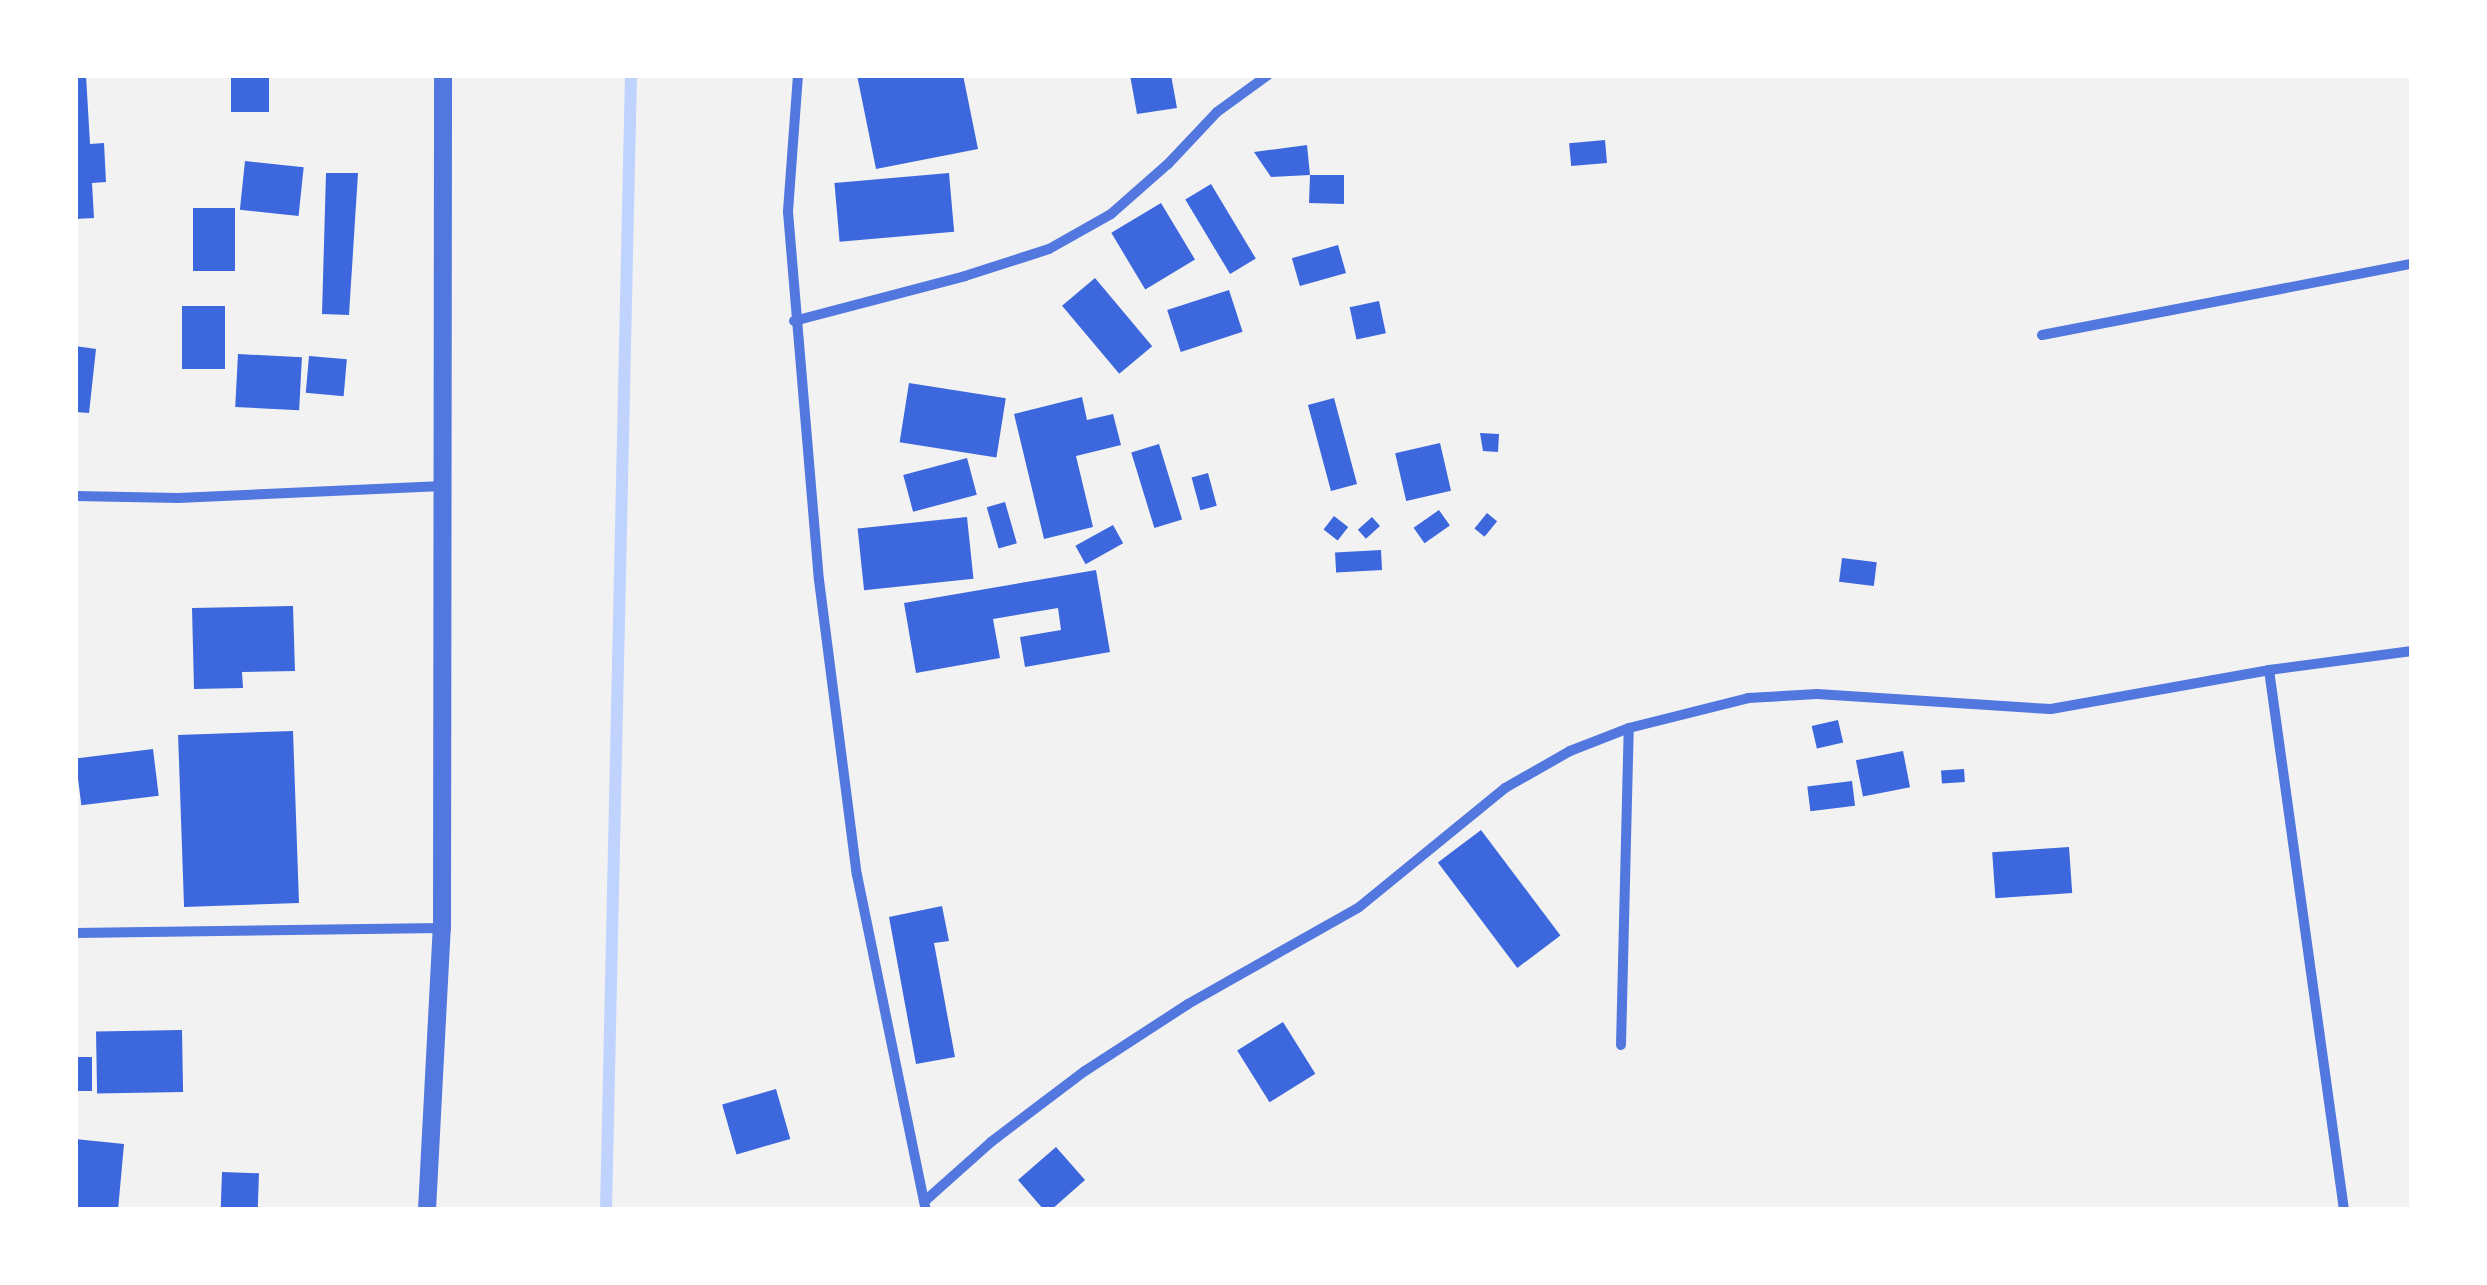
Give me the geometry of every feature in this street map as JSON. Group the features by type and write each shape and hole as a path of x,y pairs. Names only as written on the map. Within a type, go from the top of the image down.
{"street":[{"path":"427,1210 442,928 443,75"},
{"path":"798,75 788,212 794,321 819,580 857,876 926,1205"},
{"path":"794,321 965,276 1049,248 1111,214 1168,164 1217,112 1268,75"},
{"path":"2042,335 2412,264"},
{"path":"75,496 178,498 442,486"},
{"path":"926,1205 991,1142 1084,1071 1188,1004 1358,908 1505,788 1570,750 1629,728 1748,698 1817,694 2052,710 2268,670 2412,651"},
{"path":"2268,670 2344,1210"},
{"path":"1622,1045 1629,728"},
{"path":"75,933 442,928"}],"building":[{"path":"75,75 86,75 90,144 104,143 106,182 92,183 94,218 75,219"},
{"path":"231,75 269,75 269,112 231,112"},
{"path":"857,75 963,75 978,149 876,169"},
{"path":"1130,75 1171,75 1177,108 1137,114"},
{"path":"1605,140 1607,163 1571,166 1569,143"},
{"path":"1307,145 1310,175 1271,177 1254,152"},
{"path":"245,161 304,167 299,216 240,210"},
{"path":"326,173 358,173 349,315 322,314"},
{"path":"949,173 954,232 840,242 834,183"},
{"path":"1310,175 1344,175 1344,204 1309,203"},
{"path":"1211,184 1256,259 1230,274 1185,199"},
{"path":"1161,203 1195,260 1145,289 1111,233"},
{"path":"193,208 235,208 235,271 193,271"},
{"path":"1338,245 1346,273 1300,286 1292,258"},
{"path":"1095,278 1152,346 1119,374 1062,306"},
{"path":"1229,290 1243,332 1181,352 1167,310"},
{"path":"1379,301 1386,333 1357,340 1350,307"},
{"path":"182,306 225,306 225,369 182,369"},
{"path":"75,346 96,349 89,413 75,412"},
{"path":"238,354 302,357 299,410 235,407"},
{"path":"309,356 347,359 344,396 306,393"},
{"path":"909,383 1006,398 996,458 900,442"},
{"path":"1082,397 1087,420 1113,414 1121,445 1076,456 1093,527 1044,539 1014,414"},
{"path":"1334,398 1357,484 1331,491 1308,405"},
{"path":"1480,433 1499,434 1498,452 1483,451"},
{"path":"1440,443 1451,491 1406,501 1395,453"},
{"path":"1159,444 1182,520 1154,528 1131,452"},
{"path":"967,458 977,495 913,512 903,475"},
{"path":"1208,473 1217,506 1200,510 1192,477"},
{"path":"1005,502 1017,543 999,549 987,507"},
{"path":"1439,510 1450,526 1425,543 1414,528"},
{"path":"1487,513 1497,521 1485,537 1474,529"},
{"path":"1334,516 1348,527 1338,540 1324,529"},
{"path":"967,517 973,579 864,590 858,528"},
{"path":"1372,517 1380,526 1366,539 1358,530"},
{"path":"1113,525 1123,543 1086,564 1075,546"},
{"path":"1381,550 1382,570 1336,572 1335,552"},
{"path":"1842,558 1877,562 1874,586 1839,582"},
{"path":"1096,570 1110,652 1025,667 1020,637 1061,630 1058,608 993,619 1000,658 916,673 904,603"},
{"path":"293,606 295,671 242,672 243,688 194,689 192,608"},
{"path":"1838,720 1843,742 1817,748 1812,726"},
{"path":"293,731 299,903 184,907 178,735"},
{"path":"153,749 159,796 81,805 76,759"},
{"path":"1903,751 1910,787 1863,796 1856,760"},
{"path":"1964,769 1965,782 1942,784 1941,771"},
{"path":"1852,781 1855,806 1810,811 1807,786"},
{"path":"1481,830 1560,935 1517,968 1438,862"},
{"path":"2069,847 2072,893 1995,898 1992,852"},
{"path":"942,906 949,941 934,943 955,1057 916,1064 889,917"},
{"path":"1283,1022 1315,1074 1270,1102 1237,1051"},
{"path":"182,1030 183,1092 97,1093 96,1032"},
{"path":"75,1057 92,1057 92,1091 75,1091"},
{"path":"776,1089 790,1139 737,1154 722,1104"},
{"path":"75,1139 124,1144 118,1210 75,1210"},
{"path":"1056,1147 1085,1180 1051,1210 1044,1210 1018,1180"},
{"path":"222,1172 259,1173 258,1210 221,1210"}],"waterway":[{"path":"606,1210 631,75"}]}
